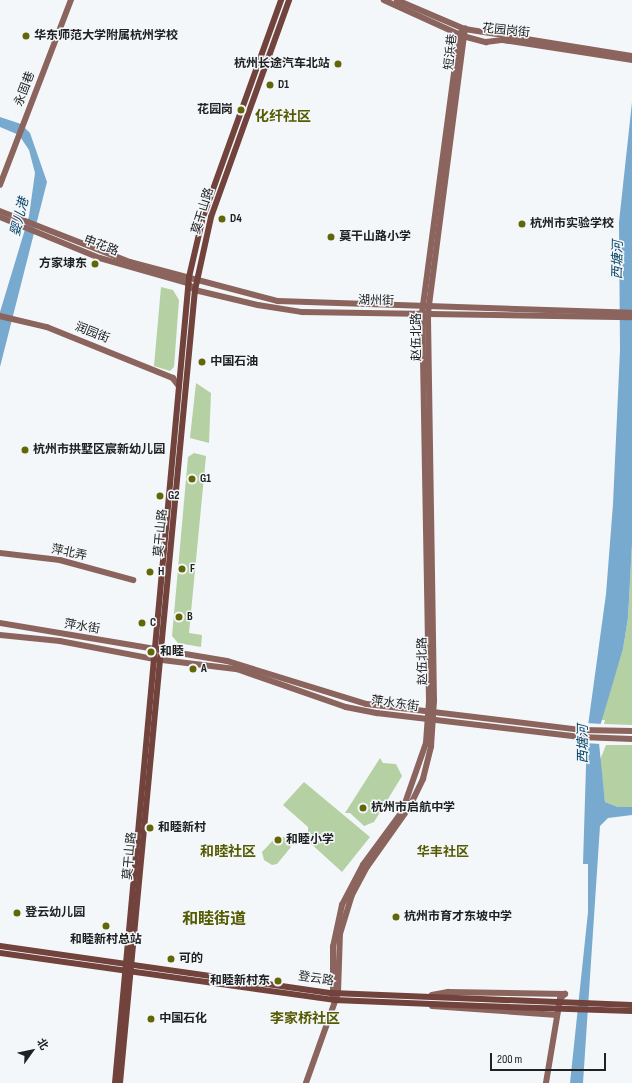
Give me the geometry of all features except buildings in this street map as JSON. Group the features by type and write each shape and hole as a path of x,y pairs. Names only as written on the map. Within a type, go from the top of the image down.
{"main road":[{"name":"永固巷","path":"0,185 70,0"},
{"name":"莫干山路","path":"115,1083 161,660 158,650 189,280 203,217 281,0"},
{"name":"莫干山路","path":"120,1083 154,659 158,650 195,290 211,217 289,0"},
{"name":"花园岗街","path":"384,0 462,35 486,42 503,38 632,56"},
{"name":"花园岗街","path":"397,0 465,30 632,60"},
{"name":"短浜巷","path":"425,305 462,35 465,30"},
{"name":"申花路","path":"0,211 24,224"},
{"name":"申花路","path":"0,217 42,230 107,260 189,280 197,279"},
{"name":"湖州街","path":"197,279 278,301 425,305 485,311 632,317"},
{"name":"申花路","path":"189,280 195,290"},
{"name":"湖州街","path":"195,290 302,312 425,313 485,311 632,313"},
{"name":"赵伍北路","path":"335,993 339,945 345,914 363,873 397,829 417,792 429,760 431,711 425,305"},
{"name":"润园街","path":"0,316 47,327 173,378"},
{"path":"179,386 173,378 180,374"},
{"name":"萍北弄","path":"0,553 60,560 133,580"},
{"name":"萍水街","path":"0,623 158,650"},
{"name":"萍水街","path":"0,635 60,641 161,660"},
{"name":"萍水东街","path":"158,650 264,670 367,704 582,730 620,732 632,731"},
{"name":"萍水东街","path":"161,660 237,669 346,707 431,720 581,737 621,740 632,739"},
{"name":"登云路","path":"0,946 128,969 334,1000 632,1005"},
{"name":"登云路","path":"0,953 335,993 418,1001"},
{"path":"418,1001 448,992 565,994 557,1015 546,1083"},
{"path":"306,1083 335,993"},
{"path":"418,1001 557,1015"},
{"name":"登云路","path":"481,1002 632,1011"}],"green space":[{"path":"161,287 173,290 179,300 174,367 170,371 154,366"},
{"path":"196,383 211,393 209,443 190,438"},
{"path":"194,453 206,456 189,633 202,635 201,647 178,643 172,636 188,457"},
{"path":"632,544 632,725 604,724 605,720 601,720 623,649 628,618"},
{"path":"606,745 632,745 632,807 618,807 605,802 600,760"},
{"path":"380,758 383,763 396,764 402,776 374,822 364,826 350,813 345,813"},
{"path":"304,782 370,837 342,872 308,841 308,827 283,805"},
{"path":"277,836 284,837 291,847 277,864 272,865 264,860 262,852"}],"water":[{"path":"632,102 632,544 628,618 623,649 598,733 605,802 618,807 632,807 632,815 608,818 600,826 583,1083 570,1083 588,912 588,864 583,864 587,733 606,594 613,504 620,350 619,222"},
{"path":"0,117 21,124 30,133 47,182 0,367 0,312 29,216 35,173 29,150 19,135 0,127"}],"pier":[{"path":"586,723 602,724 601,744 585,743"}],"place":[{"name":"华东师范大学附属杭州学校","path":"26,36"},
{"name":"杭州长途汽车北站","path":"338,64"},
{"name":"D1","path":"270,85"},
{"name":"花园岗","path":"241,110"},
{"name":"D4","path":"222,219"},
{"name":"杭州市实验学校","path":"522,224"},
{"name":"莫干山路小学","path":"331,237"},
{"name":"方家埭东","path":"95,264"},
{"name":"中国石油","path":"202,362"},
{"name":"杭州市拱墅区宸新幼儿园","path":"25,450"},
{"name":"G1","path":"192,479"},
{"name":"G2","path":"160,496"},
{"name":"F","path":"182,569"},
{"name":"H","path":"150,572"},
{"name":"B","path":"179,617"},
{"name":"C","path":"142,623"},
{"name":"和睦","path":"151,652"},
{"name":"A","path":"193,669"},
{"name":"杭州市启航中学","path":"363,808"},
{"name":"和睦新村","path":"150,828"},
{"name":"和睦小学","path":"278,840"},
{"name":"登云幼儿园","path":"17,913"},
{"name":"杭州市育才东坡中学","path":"396,917"},
{"name":"和睦新村总站","path":"106,926"},
{"name":"可的","path":"171,959"},
{"name":"和睦新村东","path":"278,981"},
{"name":"中国石化","path":"151,1019"}],"district":[{"name":"化纤社区","path":"283,117"},
{"name":"和睦社区","path":"228,852"},
{"name":"华丰社区","path":"443,852"},
{"name":"和睦街道","path":"214,920"},
{"name":"李家桥社区","path":"305,1019"}],"water label":[{"name":"婴儿港","path":"20,217"},
{"name":"西塘河","path":"618,260"},
{"name":"西塘河","path":"583,744"}]}
